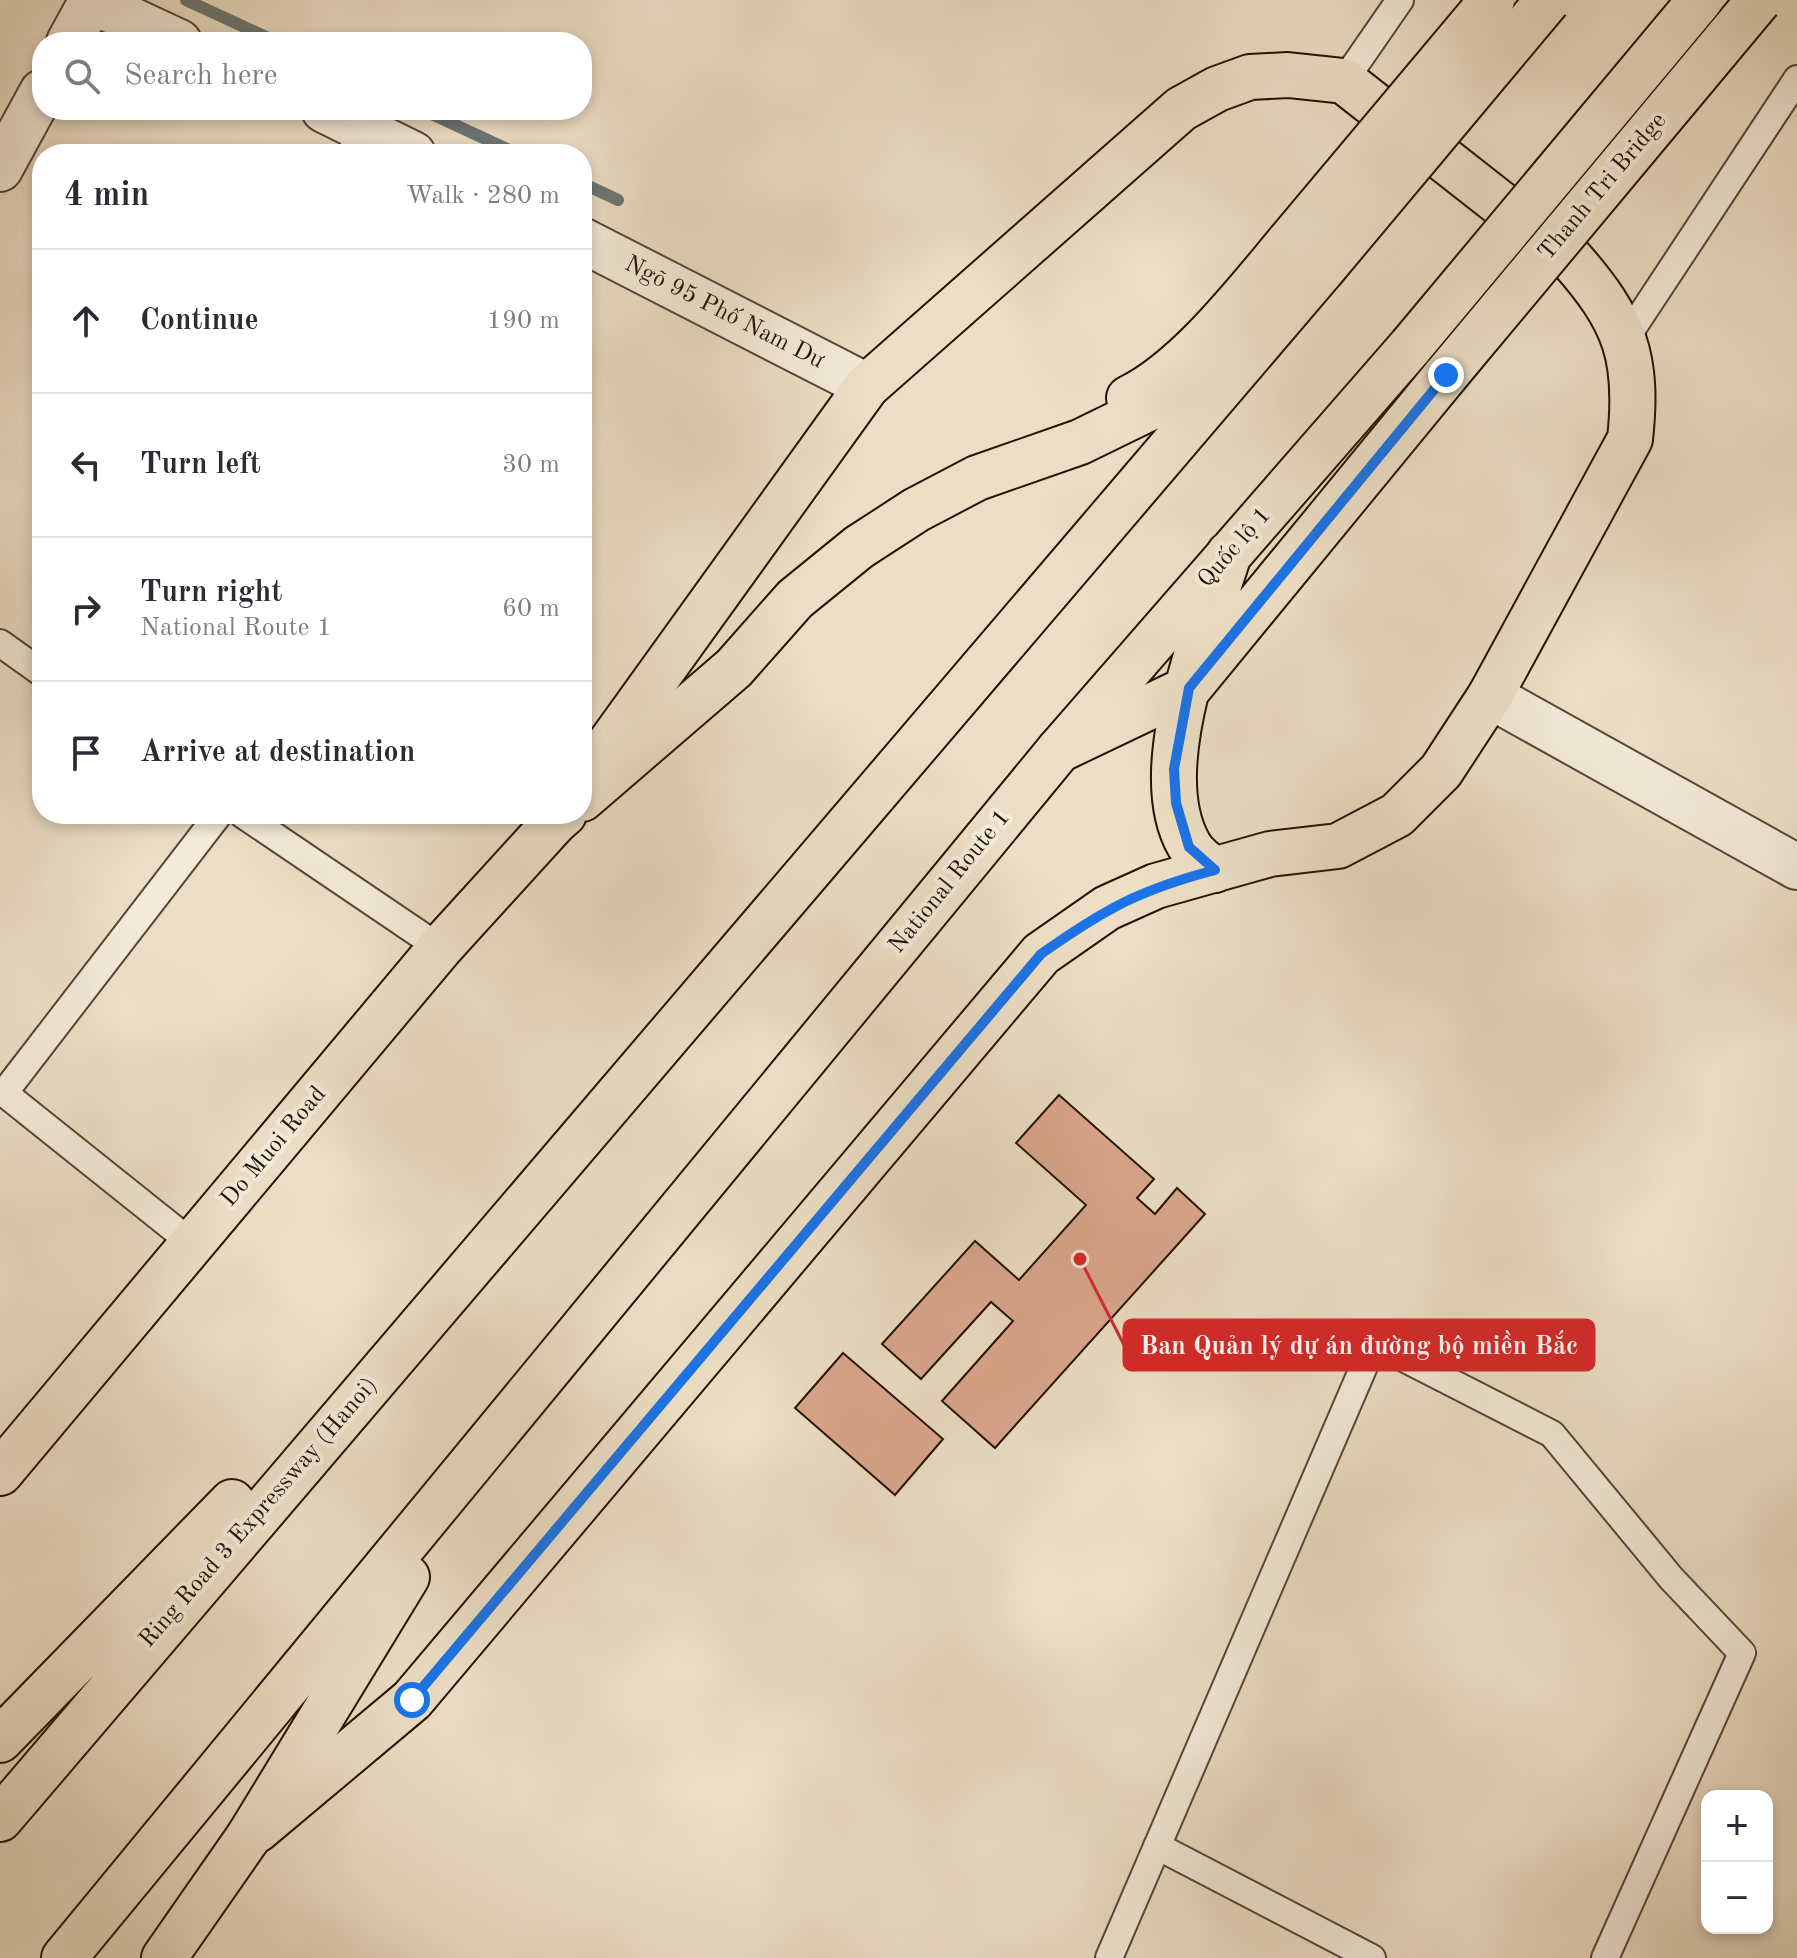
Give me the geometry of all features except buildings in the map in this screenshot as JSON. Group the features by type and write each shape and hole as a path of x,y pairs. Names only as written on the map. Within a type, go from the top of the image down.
{"main road":[{"path":"592,784 699,675 780,585 846,532 908,493 967,462 1074,424 1155,385 1240,300 1492,0"},
{"path":"0,1740 519,1209 1322,270 1548,0"},
{"name":"Thanh Tri Bridge","path":"1411,346 1700,0"},
{"name":"Thanh Tri Bridge","path":"1446,375 1759,0"},
{"path":"249,1836 412,1700 1041,954 1107,908 1156,886 1270,854 1338,846 1397,815 1441,771 1490,696 1630,439 1635,396 1626,338 1598,290 1571,259 1344,81 1288,75 1250,77 1217,89 1181,109 867,386 592,768"},
{"path":"592,789 734,668 795,599 859,547 916,510 977,478 1080,442 1164,401 1263,325 1322,270"},
{"name":"Quốc lộ 1","path":"1059,750 1411,346"},
{"name":"National Route 1","path":"491,1439 1059,750 1189,688 1446,375"},
{"path":"1215,870 1189,847 1176,803 1174,769 1189,688 1229,554"},
{"name":"Do Muoi Road","path":"0,1473 440,948 554,824"},
{"name":"Ring Road 3 Expressway (Hanoi)","path":"0,1819 519,1209"},
{"path":"164,1958 249,1836 491,1439"},
{"path":"64,1958 491,1439"}],"street":[{"path":"74,32 91,0 158,32"},
{"path":"0,169 32,110"},
{"path":"335,120 357,141"},
{"name":"Ngõ 95 Phố Nam Dư","path":"592,245 867,386"},
{"path":"1490,696 1796,864"}],"lane":[{"path":"1344,81 1400,0"},
{"path":"1626,338 1797,79"},
{"path":"0,643 32,666"},
{"path":"193,1244 4,1093 211,824"},
{"path":"257,824 440,948"},
{"path":"1109,1958 1374,1343 1552,1434 1671,1578 1742,1653 1605,1958"},
{"path":"1157,1846 1372,1958"}],"waterway":[{"path":"186,0 255,32"},
{"path":"445,120 496,144"},
{"path":"592,188 618,200"}],"place":[{"name":"Ban Quản lý dự án đường bộ miền Bắc","path":"1080,1259"}],"route":[{"path":"412,1700 1041,954 1107,908 1156,886 1215,870 1189,847 1176,803 1174,769 1189,688 1446,375"}]}
